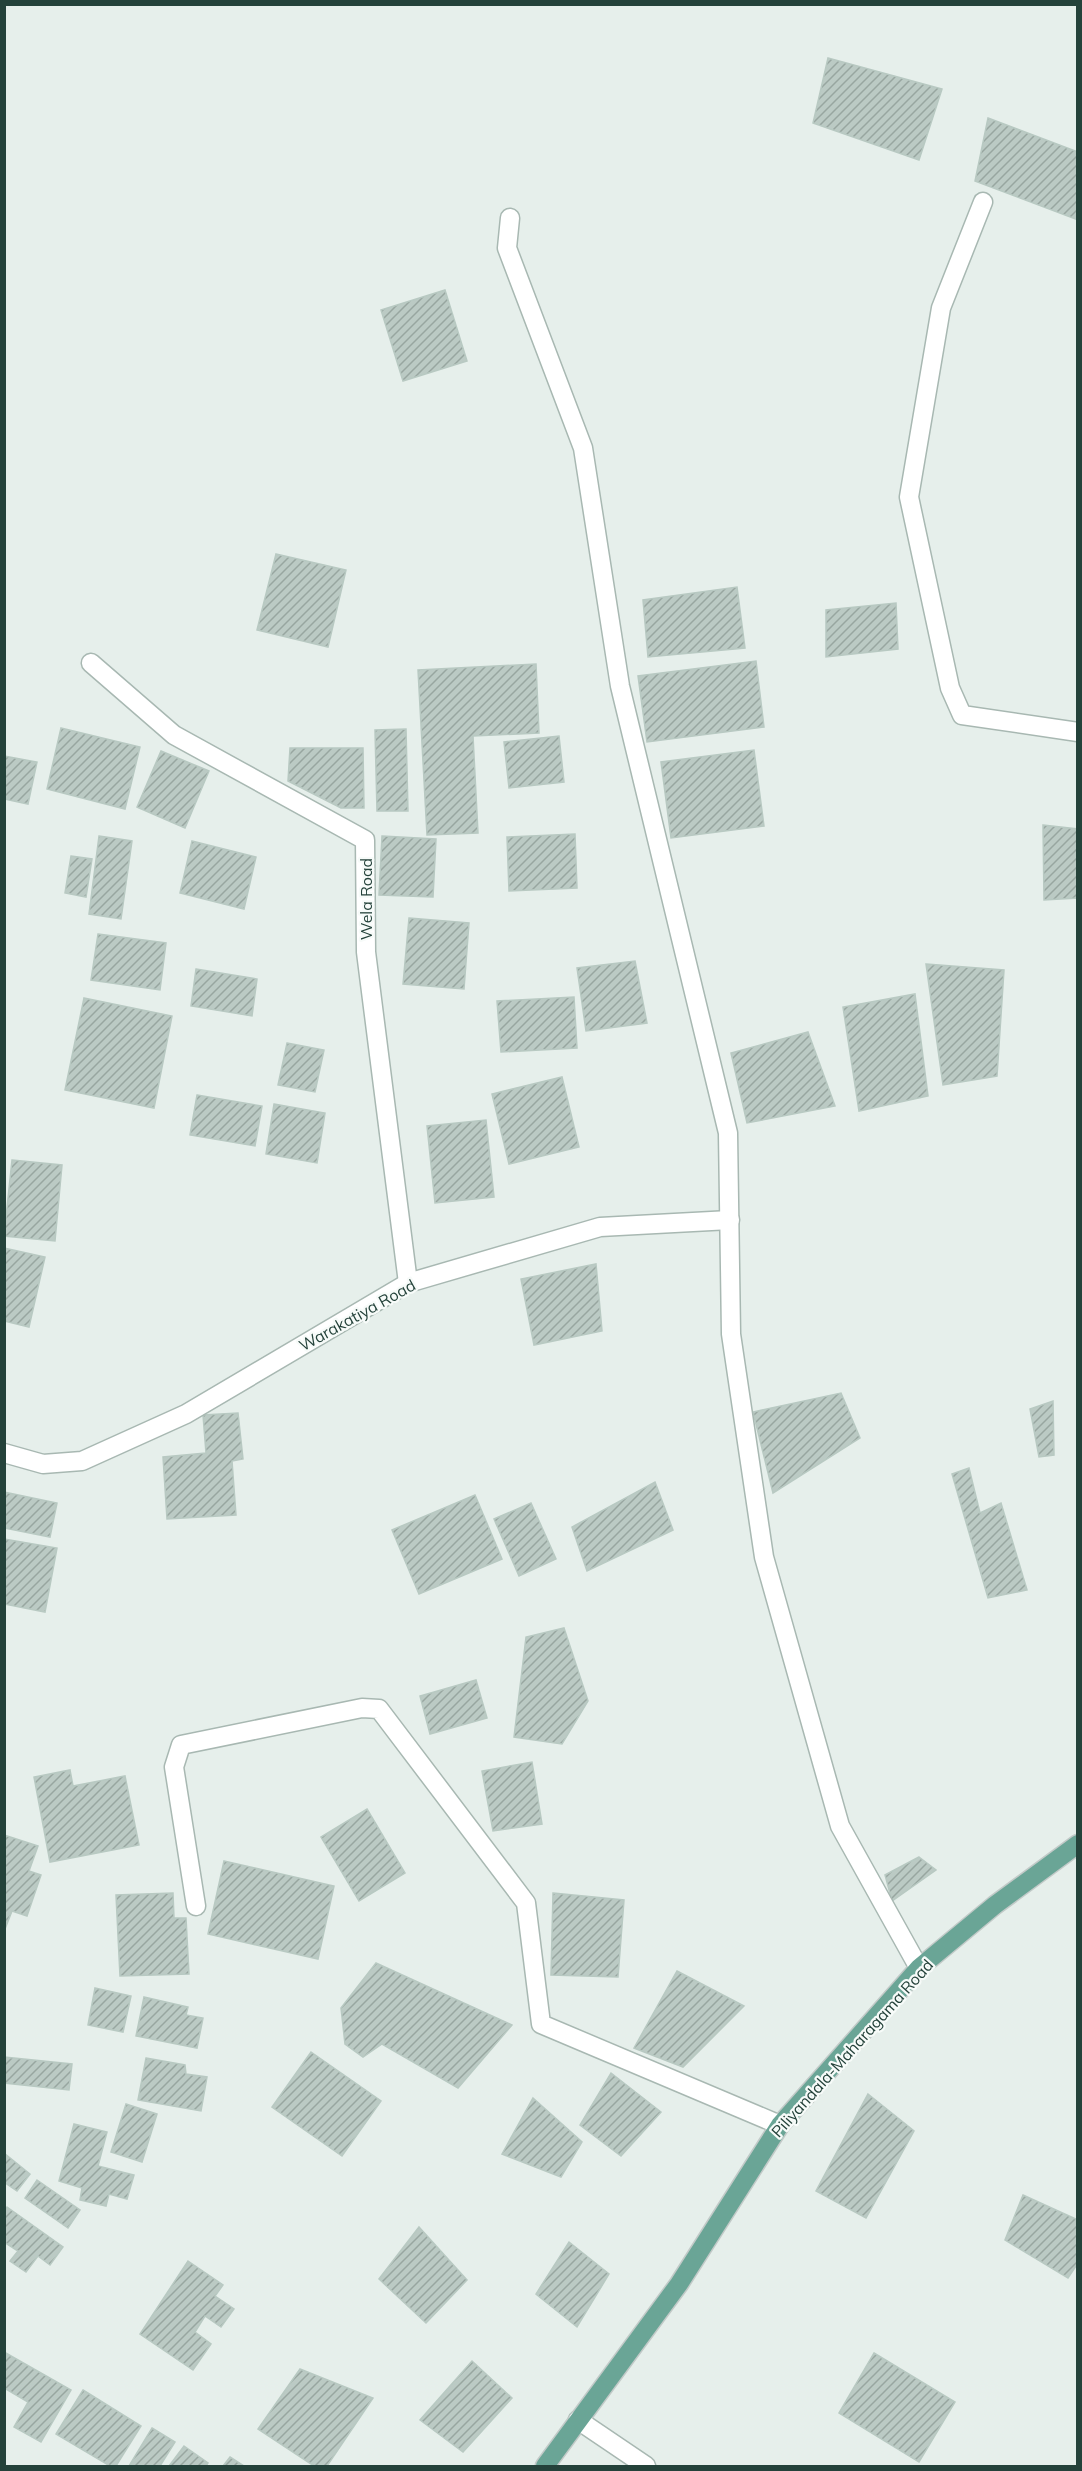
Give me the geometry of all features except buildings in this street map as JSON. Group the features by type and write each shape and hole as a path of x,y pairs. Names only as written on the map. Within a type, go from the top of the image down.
{"main road":[{"name":"Piliyandala-Maharagama Road","path":"545,2466 679,2284 780,2125 919,1968 995,1905 1077,1844"}],"street":[{"path":"982,202 941,308 909,496 950,688 962,715 1077,732"},
{"path":"510,218 507,248 583,448 620,687 728,1133 731,1334 764,1557 840,1826 919,1968"},
{"name":"Wela Road","path":"91,663 174,735 365,840 366,952 408,1283"},
{"name":"Warakatiya Road","path":"4,1452 43,1464 81,1461 186,1413 408,1283 600,1227 730,1220"},
{"path":"196,1906 174,1767 182,1745 362,1708 379,1709 526,1903 541,2024 780,2125"},
{"path":"578,2420 646,2466"}]}
